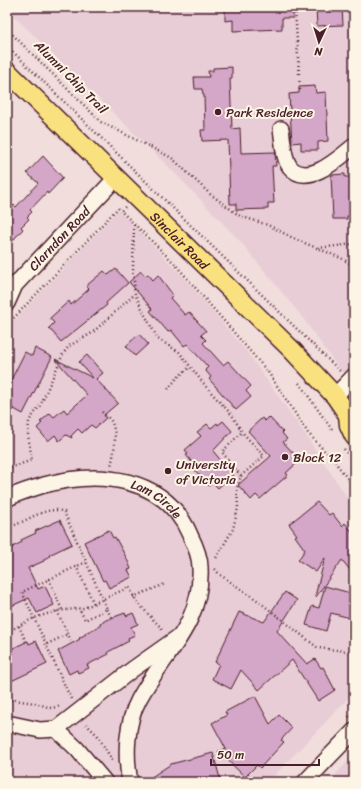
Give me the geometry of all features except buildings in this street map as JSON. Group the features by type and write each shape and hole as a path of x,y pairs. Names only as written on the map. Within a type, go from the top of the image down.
{"main road":[{"name":"Sinclair Road","path":"7,71 286,344 335,396 351,417 348,441"}],"street":[{"path":"281,129 286,158 290,168 300,174 309,174 319,171 354,146"},
{"name":"Clarndon Road","path":"7,303 15,285 116,178"},
{"path":"335,396 352,378"},
{"name":"Lam Circle","path":"8,494 59,481 92,477 127,481 142,486 156,495 180,516 189,531 199,558 200,582 198,595 191,618 174,635 133,669 75,708 56,729"},
{"name":"Lam Circle","path":"130,782 128,770 129,731 134,712 147,686 175,647 174,635"},
{"path":"133,669 147,686"},
{"path":"7,723 40,730 56,729 77,749 105,782"},
{"path":"305,782 354,731"}],"path":[{"path":"300,90 295,9 316,7"},
{"path":"350,7 354,82"},
{"name":"Alumni Chip Trail","path":"7,30 101,122 172,158 210,194 240,216 268,226 341,258 354,266"},
{"path":"7,46 352,378"},
{"path":"121,211 135,197"},
{"path":"7,328 9,323 118,208 174,263 268,372 308,433 335,462 354,487"},
{"path":"134,225 133,268 135,294 158,339 179,352 190,367 232,415 242,432 264,456 241,476 237,488 238,508 233,528 212,564 219,574 257,600 318,648 354,652"},
{"path":"317,248 354,244"},
{"path":"7,469 32,460 28,435 28,421 41,404 63,354 69,346 92,333 135,294"},
{"path":"168,389 178,377 190,367"},
{"path":"294,377 335,434"},
{"path":"102,412 111,420 115,440 109,478"},
{"path":"241,476 222,452 242,432"},
{"path":"348,441 354,464"},
{"path":"16,525 45,512 57,509 64,512 111,618"},
{"path":"86,562 22,592 75,708 98,736 116,767"},
{"path":"76,566 94,604"},
{"path":"49,579 62,610"},
{"path":"133,597 165,584"},
{"path":"7,632 34,618 57,610 79,608 94,604 129,587 133,597 152,619 174,635"},
{"path":"79,608 85,620 107,609"},
{"path":"57,610 72,643"},
{"path":"19,626 26,642"},
{"path":"47,644 68,634"},
{"path":"7,699 35,703 51,708 75,708"}],"shaded area":[{"path":"7,7 354,7 354,389 300,314 240,241 173,171 7,9"},
{"name":"University of Victoria","path":"119,210 188,282 247,352 305,434 354,508 354,692 268,782 7,782 7,328"},
{"path":"354,755 354,782 329,782"}],"place":[{"name":"Park Residence","path":"218,112"},
{"name":"Block 12","path":"285,457"},
{"name":"University of Victoria","path":"168,471"}]}
